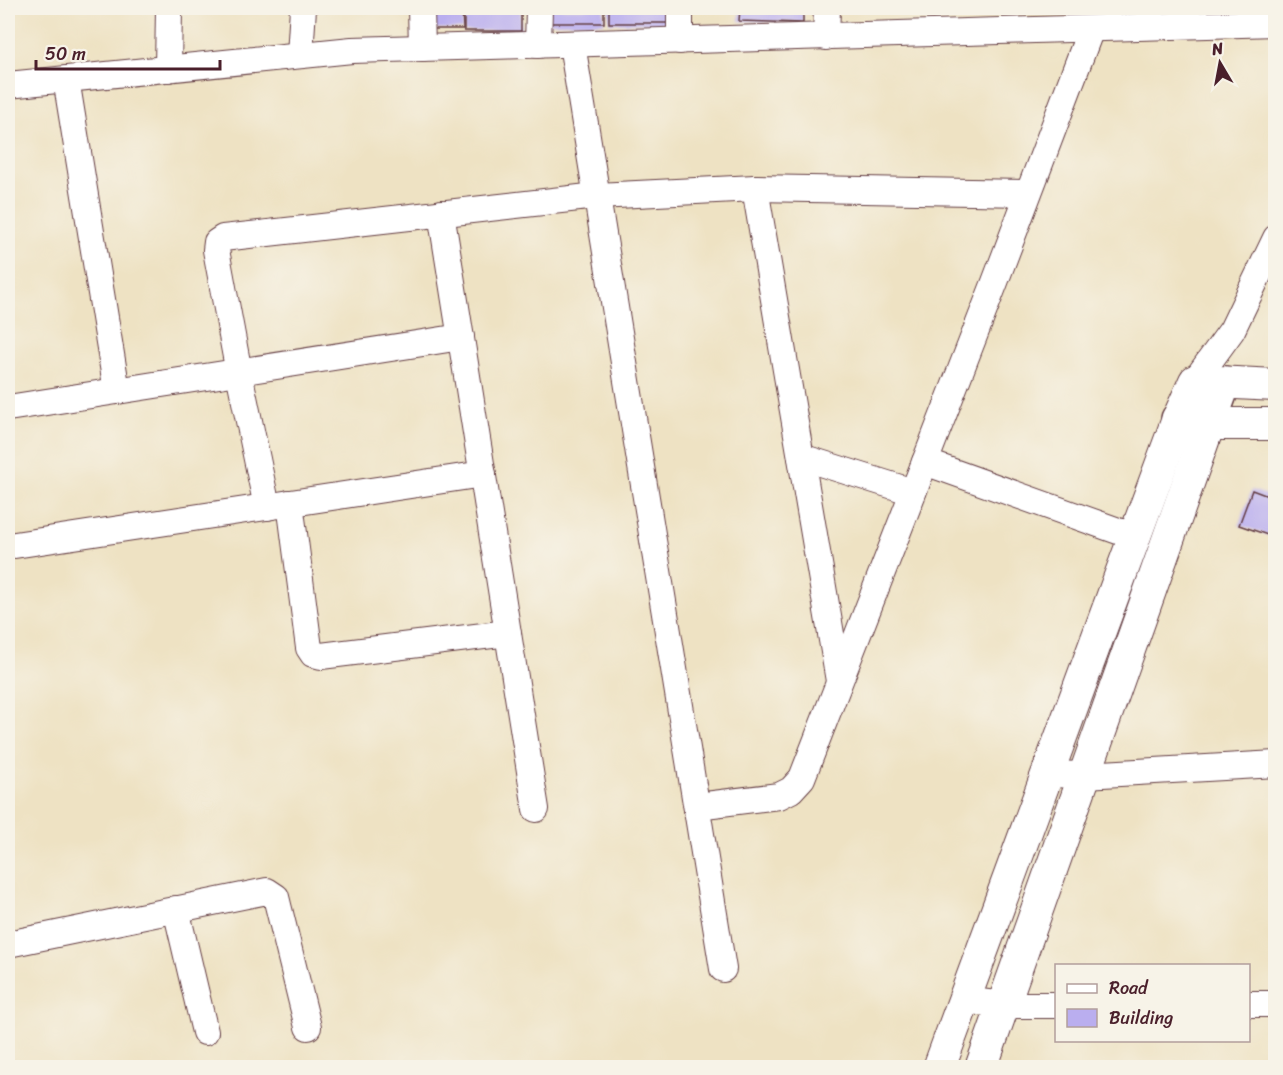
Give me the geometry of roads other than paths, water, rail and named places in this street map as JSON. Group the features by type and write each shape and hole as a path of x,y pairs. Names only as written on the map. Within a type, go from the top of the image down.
{"highway":[{"path":"1194,421 1210,382"}],"main road":[{"path":"1210,382 1275,385"},
{"path":"1194,421 1275,424"},
{"path":"939,1068 1134,537 1194,421"},
{"path":"981,1068 1085,775 1194,421"}],"street":[{"path":"168,69 169,8"},
{"path":"300,56 303,8"},
{"path":"422,8 422,48"},
{"path":"538,45 539,8"},
{"path":"680,8 680,41"},
{"path":"826,37 827,8"},
{"path":"8,85 351,50 1275,23"},
{"path":"697,806 779,796 791,790 802,778 1091,29"},
{"path":"572,44 723,969"},
{"path":"66,79 117,391"},
{"path":"508,633 321,656 313,654 309,648 279,505 239,373 216,250 217,243 223,238 597,196 755,188 1029,193"},
{"path":"755,188 839,683"},
{"path":"441,213 536,809"},
{"path":"1210,382 1275,238"},
{"path":"8,408 461,338"},
{"path":"801,457 913,492"},
{"path":"925,462 1134,537"},
{"path":"8,546 483,474"},
{"path":"1047,774 1085,775 1275,764"},
{"path":"8,944 267,891 272,892 276,897 308,1027"},
{"path":"176,909 205,1032"},
{"path":"964,1000 1003,1005 1055,1005"},
{"path":"1250,1004 1275,1004"}]}
